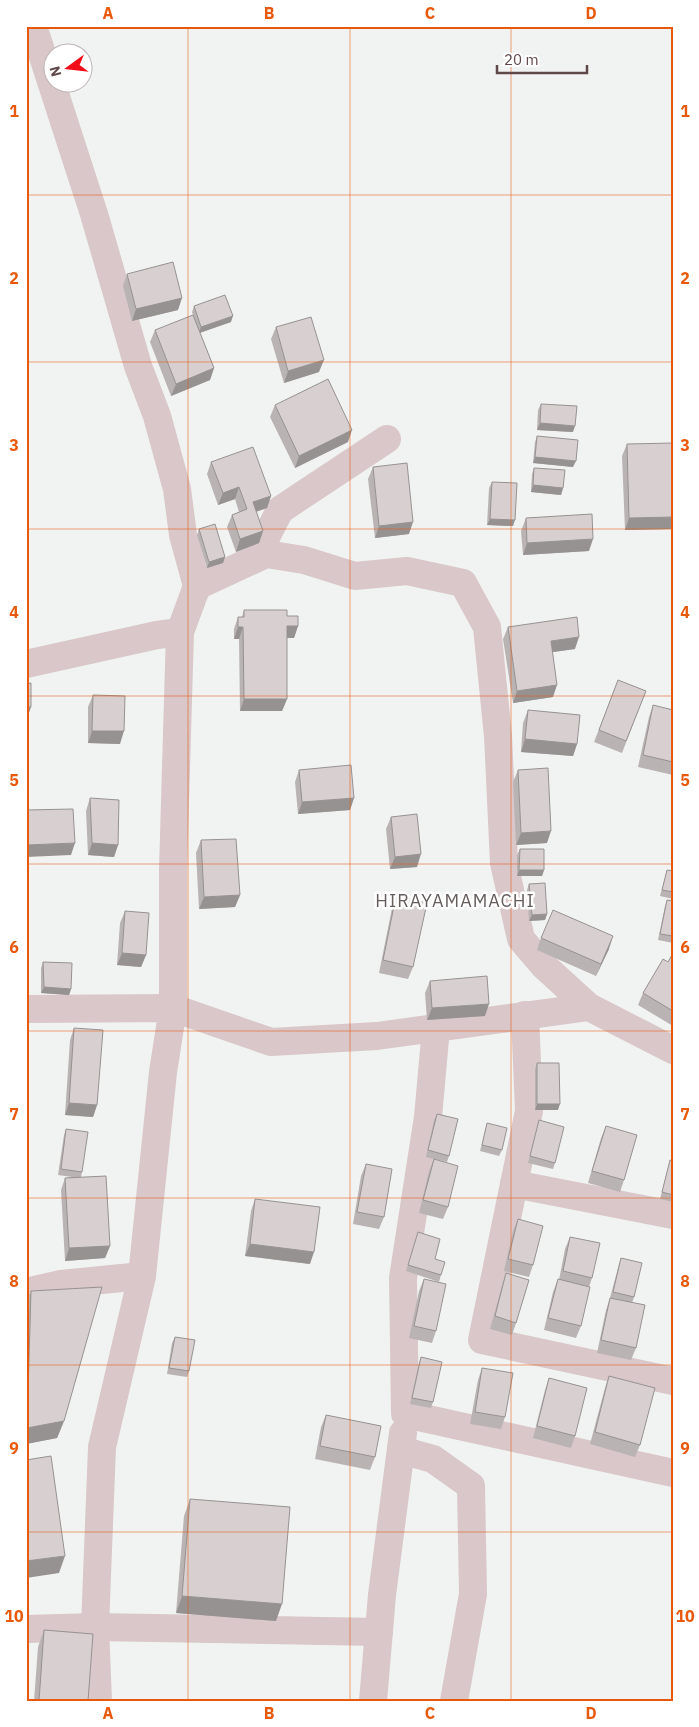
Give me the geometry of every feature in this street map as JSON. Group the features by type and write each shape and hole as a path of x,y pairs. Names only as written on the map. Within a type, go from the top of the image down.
{"street":[{"path":"33,26 94,214 138,366 157,416 177,489 183,535 198,586 180,632 174,870 173,1008 163,1072 142,1276 102,1447 96,1627 98,1701"},
{"path":"255,560 280,510 388,439"},
{"path":"198,586 266,554 304,560 355,576 407,571 463,583 487,627 498,736 504,863 521,939 544,966 589,1007 673,1050"},
{"path":"26,664 157,635 180,632"},
{"path":"26,1009 173,1008 271,1042 377,1036 589,1007"},
{"path":"526,1016 529,1111 482,1340 673,1381"},
{"path":"373,1701 379,1632 405,1414 403,1278 428,1117 436,1028"},
{"path":"514,1184 673,1215"},
{"path":"26,1292 60,1284 142,1276"},
{"path":"405,1414 673,1473"},
{"path":"401,1450 434,1459 471,1486 473,1594 454,1701"},
{"path":"26,1629 96,1627 379,1632"}],"building":[{"path":"173,262 182,298 136,309 127,274"},
{"path":"225,295 233,316 201,327 194,306"},
{"path":"193,315 214,368 176,384 155,330"},
{"path":"311,317 324,360 288,371 276,327"},
{"path":"328,379 352,430 299,456 275,405"},
{"path":"541,404 577,406 575,426 540,423"},
{"path":"537,436 578,440 576,461 535,457"},
{"path":"673,443 673,517 629,518 627,444"},
{"path":"253,447 271,496 253,502 263,531 240,539 232,515 247,509 239,487 223,493 211,462"},
{"path":"407,463 413,522 379,526 373,467"},
{"path":"534,468 565,470 563,488 533,485"},
{"path":"492,482 517,483 515,520 490,519"},
{"path":"592,514 593,539 527,543 526,518"},
{"path":"215,524 225,557 209,562 199,529"},
{"path":"244,610 287,610 287,616 298,616 298,626 287,626 287,699 244,699 243,627 238,627 238,617 244,617"},
{"path":"577,617 579,637 551,641 557,685 517,691 508,627"},
{"path":"618,680 646,691 626,741 599,730"},
{"path":"31,683 31,707 26,707 26,684"},
{"path":"93,695 125,696 124,731 92,731"},
{"path":"653,705 673,710 673,762 643,755"},
{"path":"528,710 580,715 577,744 525,739"},
{"path":"351,765 354,798 302,802 299,770"},
{"path":"548,768 551,831 521,833 518,770"},
{"path":"90,798 119,800 118,845 92,843"},
{"path":"73,809 75,843 26,845 26,810"},
{"path":"417,814 421,854 395,857 391,817"},
{"path":"236,839 240,895 204,897 201,840"},
{"path":"520,849 544,849 544,870 519,870"},
{"path":"667,870 673,871 673,892 662,890"},
{"path":"545,883 547,914 532,915 529,884"},
{"path":"396,896 427,903 413,967 383,960"},
{"path":"667,900 673,901 673,936 660,934"},
{"path":"553,910 613,936 601,964 541,938"},
{"path":"125,911 149,913 146,955 122,953"},
{"path":"673,953 673,1011 643,993 663,959 668,962"},
{"path":"43,962 72,963 71,989 44,987"},
{"path":"487,976 489,1004 432,1008 430,981"},
{"path":"74,1028 103,1030 97,1105 69,1103"},
{"path":"537,1063 559,1063 560,1104 537,1104"},
{"path":"437,1114 458,1119 449,1156 428,1150"},
{"path":"539,1120 564,1127 555,1163 530,1156"},
{"path":"487,1123 507,1128 502,1150 482,1145"},
{"path":"606,1126 637,1135 624,1180 592,1171"},
{"path":"66,1129 88,1132 82,1172 61,1169"},
{"path":"434,1159 458,1166 448,1207 423,1200"},
{"path":"670,1160 673,1161 673,1195 662,1192"},
{"path":"366,1164 392,1169 384,1217 357,1212"},
{"path":"106,1176 110,1246 69,1248 65,1178"},
{"path":"255,1199 320,1207 314,1252 250,1244"},
{"path":"518,1219 543,1226 533,1265 508,1259"},
{"path":"418,1232 440,1239 435,1259 445,1262 441,1275 408,1265"},
{"path":"570,1237 600,1243 592,1278 563,1271"},
{"path":"621,1258 642,1263 634,1297 613,1292"},
{"path":"506,1273 529,1280 516,1323 495,1316"},
{"path":"424,1279 446,1284 436,1331 414,1326"},
{"path":"558,1279 590,1287 581,1326 548,1318"},
{"path":"102,1287 64,1421 27,1428 31,1291"},
{"path":"610,1298 645,1305 636,1348 601,1340"},
{"path":"175,1337 195,1340 189,1371 169,1368"},
{"path":"421,1357 442,1362 433,1402 412,1398"},
{"path":"482,1368 513,1373 505,1417 475,1412"},
{"path":"609,1376 655,1388 640,1445 595,1432"},
{"path":"549,1378 587,1388 575,1436 537,1426"},
{"path":"326,1415 381,1426 375,1457 320,1446"},
{"path":"51,1456 65,1556 26,1561 26,1460"},
{"path":"190,1499 290,1507 282,1604 182,1596"},
{"path":"44,1630 93,1634 88,1701 39,1701"}],"district":[{"name":"HIRAYAMAMACHI","path":"455,900"}]}
